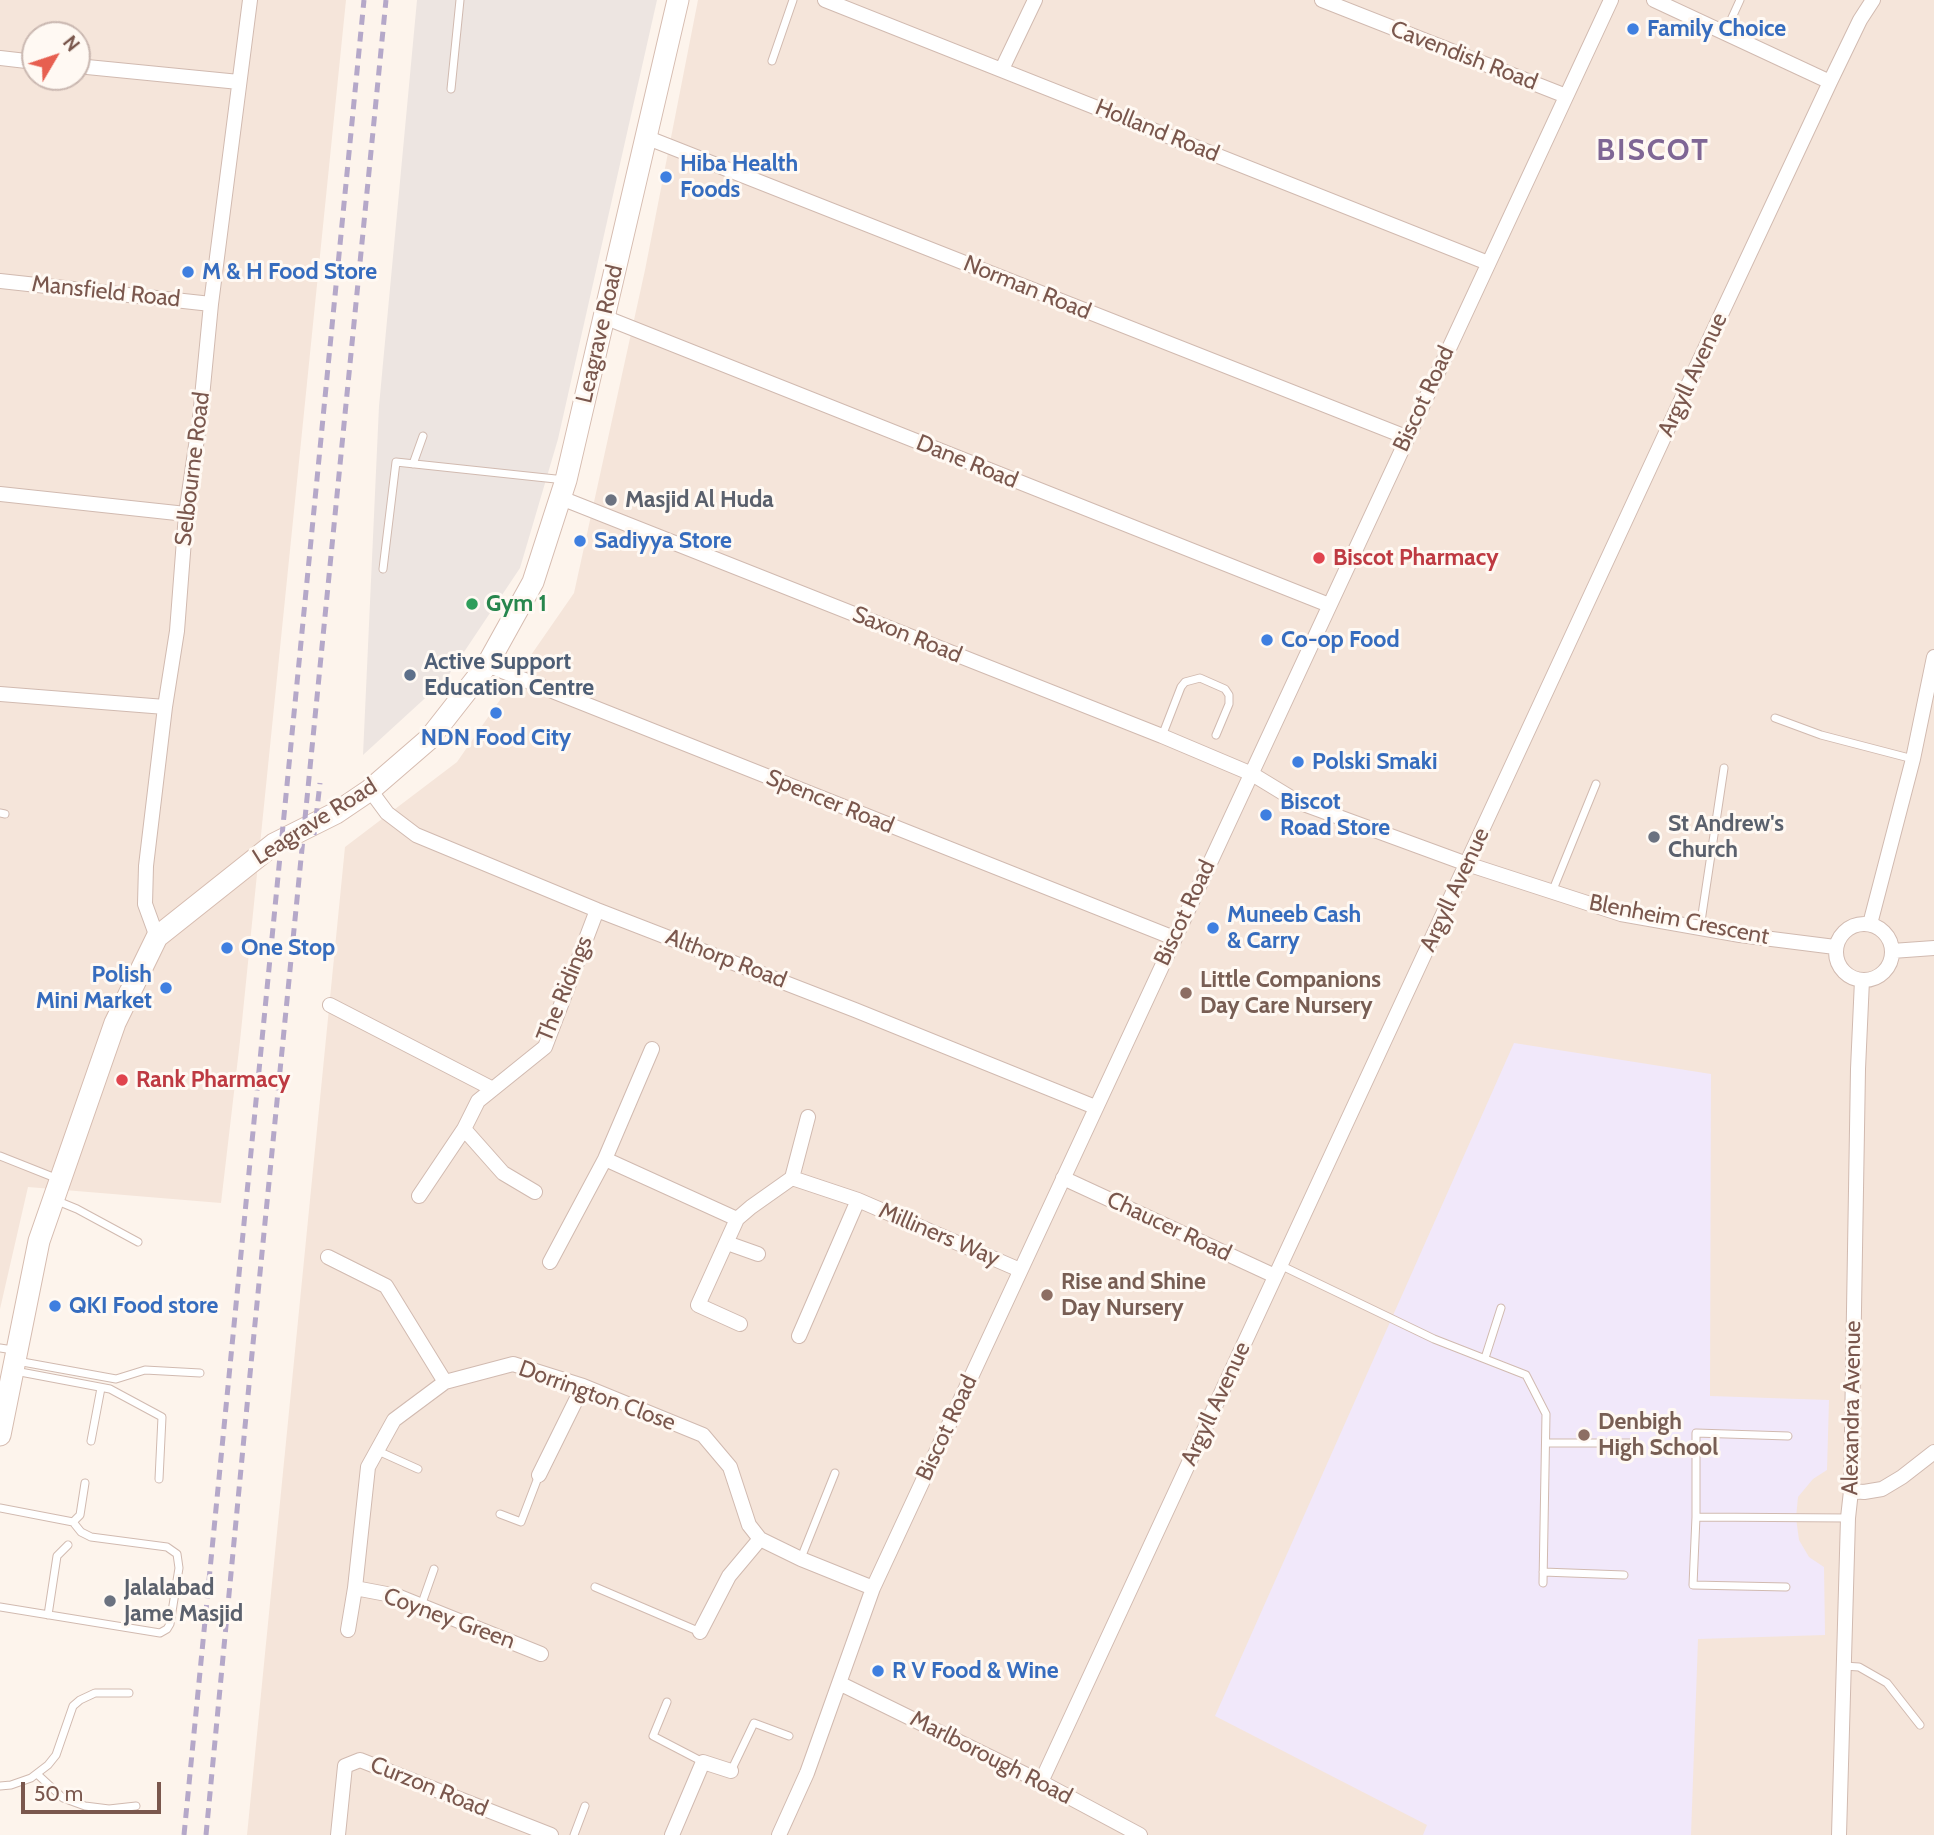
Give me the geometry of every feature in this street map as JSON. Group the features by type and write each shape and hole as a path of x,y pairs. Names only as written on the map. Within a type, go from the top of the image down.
{"main road":[{"name":"Leagrave Road","path":"0,1435 12,1358 39,1241 115,1023 157,937 274,844 336,813 370,790 429,739 486,665 533,582 563,489 648,138 678,0"}],"street":[{"name":"Selbourne Road","path":"157,937 145,904 146,866 177,631 186,514 250,0"},
{"name":"Holland Road","path":"825,0 1488,264"},
{"path":"1002,69 1035,0"},
{"name":"Cavendish Road","path":"1322,0 1566,96"},
{"name":"Biscot Road","path":"779,1835 807,1773 841,1684 873,1588 1611,0"},
{"path":"1654,0 1830,82"},
{"name":"Argyll Avenue","path":"1041,1782 1830,82 1860,20 1873,0"},
{"path":"0,58 21,60"},
{"path":"91,67 239,82"},
{"name":"Norman Road","path":"648,138 1406,437"},
{"name":"Mansfield Road","path":"0,281 211,304"},
{"name":"Dane Road","path":"604,317 1329,605"},
{"name":"Saxon Road","path":"563,489 1252,774"},
{"path":"0,495 186,514"},
{"path":"1870,924 1913,759 1934,657"},
{"name":"Spencer Road","path":"486,665 1174,938"},
{"path":"0,694 165,707"},
{"name":"Blenheim Crescent","path":"1252,774 1298,802 1467,864 1621,914 1835,947"},
{"name":"Althorp Road","path":"370,790 387,813 416,835 597,910 1096,1107"},
{"name":"The Ridings","path":"419,1196 464,1129 478,1101 545,1047 597,910"},
{"path":"1861,923 1870,924 1886,933 1892,951 1891,960 1880,975 1862,980 1853,978 1839,966 1835,947 1844,931 1861,923"},
{"path":"1892,951 1934,948"},
{"name":"Alexandra Avenue","path":"1839,1835 1851,1492 1862,980"},
{"path":"330,1005 493,1089"},
{"path":"551,1262 605,1159 652,1049"},
{"path":"740,1324 698,1305 737,1219 792,1178 808,1117"},
{"path":"464,1129 503,1173 535,1192"},
{"path":"605,1159 737,1219"},
{"name":"Milliners Way","path":"792,1178 858,1200 1020,1270"},
{"name":"Chaucer Road","path":"1063,1178 1277,1270"},
{"name":"Milliners Way","path":"799,1336 858,1200"},
{"path":"727,1242 758,1254"},
{"path":"328,1257 386,1286 445,1382"},
{"name":"Dorrington Close","path":"348,1630 368,1467 394,1420 445,1382 513,1364 583,1386 704,1435 730,1467 749,1525 760,1539"},
{"path":"539,1475 583,1386"},
{"path":"1851,1492 1882,1489 1934,1452"},
{"path":"700,1632 729,1576 760,1539 873,1588"},
{"name":"Coyney Green","path":"355,1588 397,1596 541,1654"},
{"name":"Marlborough Road","path":"841,1684 1041,1782 1140,1835"},
{"name":"Curzon Road","path":"338,1835 345,1766 360,1760 551,1835"},
{"path":"672,1835 703,1762 731,1771"}],"lane":[{"path":"451,89 460,0"},
{"path":"772,61 793,0"},
{"path":"1725,33 1740,0"},
{"path":"413,464 423,436"},
{"path":"383,569 396,462 563,489"},
{"path":"1162,736 1181,687 1185,682 1200,678 1225,690 1229,695 1229,704 1216,735"},
{"path":"1775,718 1821,735 1913,759"},
{"path":"1700,928 1724,768"},
{"path":"1552,892 1596,784"},
{"path":"0,1156 57,1190 77,1209 138,1242"},
{"path":"1277,1270 1434,1339 1527,1375 1546,1415 1543,1583"},
{"path":"1485,1358 1501,1308"},
{"path":"12,1358 116,1379 145,1370 200,1373"},
{"path":"12,1358 110,1389 163,1417 159,1479"},
{"path":"91,1441 101,1388"},
{"path":"1786,1587 1693,1585 1696,1433 1788,1436"},
{"path":"1546,1443 1636,1443"},
{"path":"377,1450 418,1469"},
{"path":"801,1559 835,1473"},
{"path":"500,1514 521,1522 539,1475"},
{"path":"72,1522 79,1515 85,1483"},
{"path":"0,1508 72,1522 78,1530 92,1536 167,1547 177,1554 179,1568 170,1624 160,1633 0,1607"},
{"path":"1696,1517 1848,1518"},
{"path":"48,1615 57,1556 68,1545"},
{"path":"421,1605 434,1569"},
{"path":"1543,1572 1624,1575"},
{"path":"596,1587 700,1632"},
{"path":"1844,1666 1859,1667 1887,1683 1920,1726"},
{"path":"0,1786 11,1785 37,1774 48,1765 56,1755 73,1706 95,1693 129,1693"},
{"path":"667,1702 653,1737 703,1762"},
{"path":"731,1771 754,1723 789,1736"},
{"path":"37,1774 63,1798 85,1807 109,1809 136,1806"},
{"path":"574,1835 585,1806"}],"shaded area":[{"path":"0,0 346,0 240,1041 221,1203 28,1187 0,1309"},
{"path":"417,0 657,0 558,439 520,568 446,679 363,755 379,406"},
{"path":"698,0 1934,0 1934,1835 247,1835 345,847 457,762 574,593 645,270"},
{"name":"Denbigh High School","path":"1514,1043 1711,1074 1710,1396 1829,1400 1827,1470 1813,1479 1798,1497 1796,1518 1799,1540 1809,1557 1824,1567 1825,1635 1698,1639 1691,1835 1423,1835 1427,1825 1215,1716"}],"railway":[{"path":"184,1835 364,0"},
{"path":"206,1835 386,0"},
{"path":"314,835 320,783"}],"place":[{"name":"Family Choice","path":"1633,29"},
{"name":"Hiba Health Foods","path":"666,177"},
{"name":"M & H Food Store","path":"188,272"},
{"name":"Masjid Al Huda","path":"611,500"},
{"name":"Sadiyya Store","path":"580,541"},
{"name":"Biscot Pharmacy","path":"1319,558"},
{"name":"Gym 1","path":"472,604"},
{"name":"Co-op Food","path":"1267,640"},
{"name":"Active Support Education Centre","path":"410,675"},
{"name":"NDN Food City","path":"496,713"},
{"name":"Polski Smaki","path":"1298,762"},
{"name":"Biscot Road Store","path":"1266,815"},
{"name":"St Andrew's Church","path":"1654,837"},
{"name":"Muneeb Cash & Carry","path":"1213,928"},
{"name":"One Stop","path":"227,948"},
{"name":"Polish Mini Market","path":"166,988"},
{"name":"Little Companions Day Care Nursery","path":"1186,993"},
{"name":"Rank Pharmacy","path":"122,1080"},
{"name":"Rise and Shine Day Nursery","path":"1047,1295"},
{"name":"QKI Food store","path":"55,1306"},
{"name":"Denbigh High School","path":"1584,1435"},
{"name":"Jalalabad Jame Masjid","path":"110,1601"},
{"name":"R V Food & Wine","path":"878,1671"}],"district":[{"name":"BISCOT","path":"1653,151"}]}
